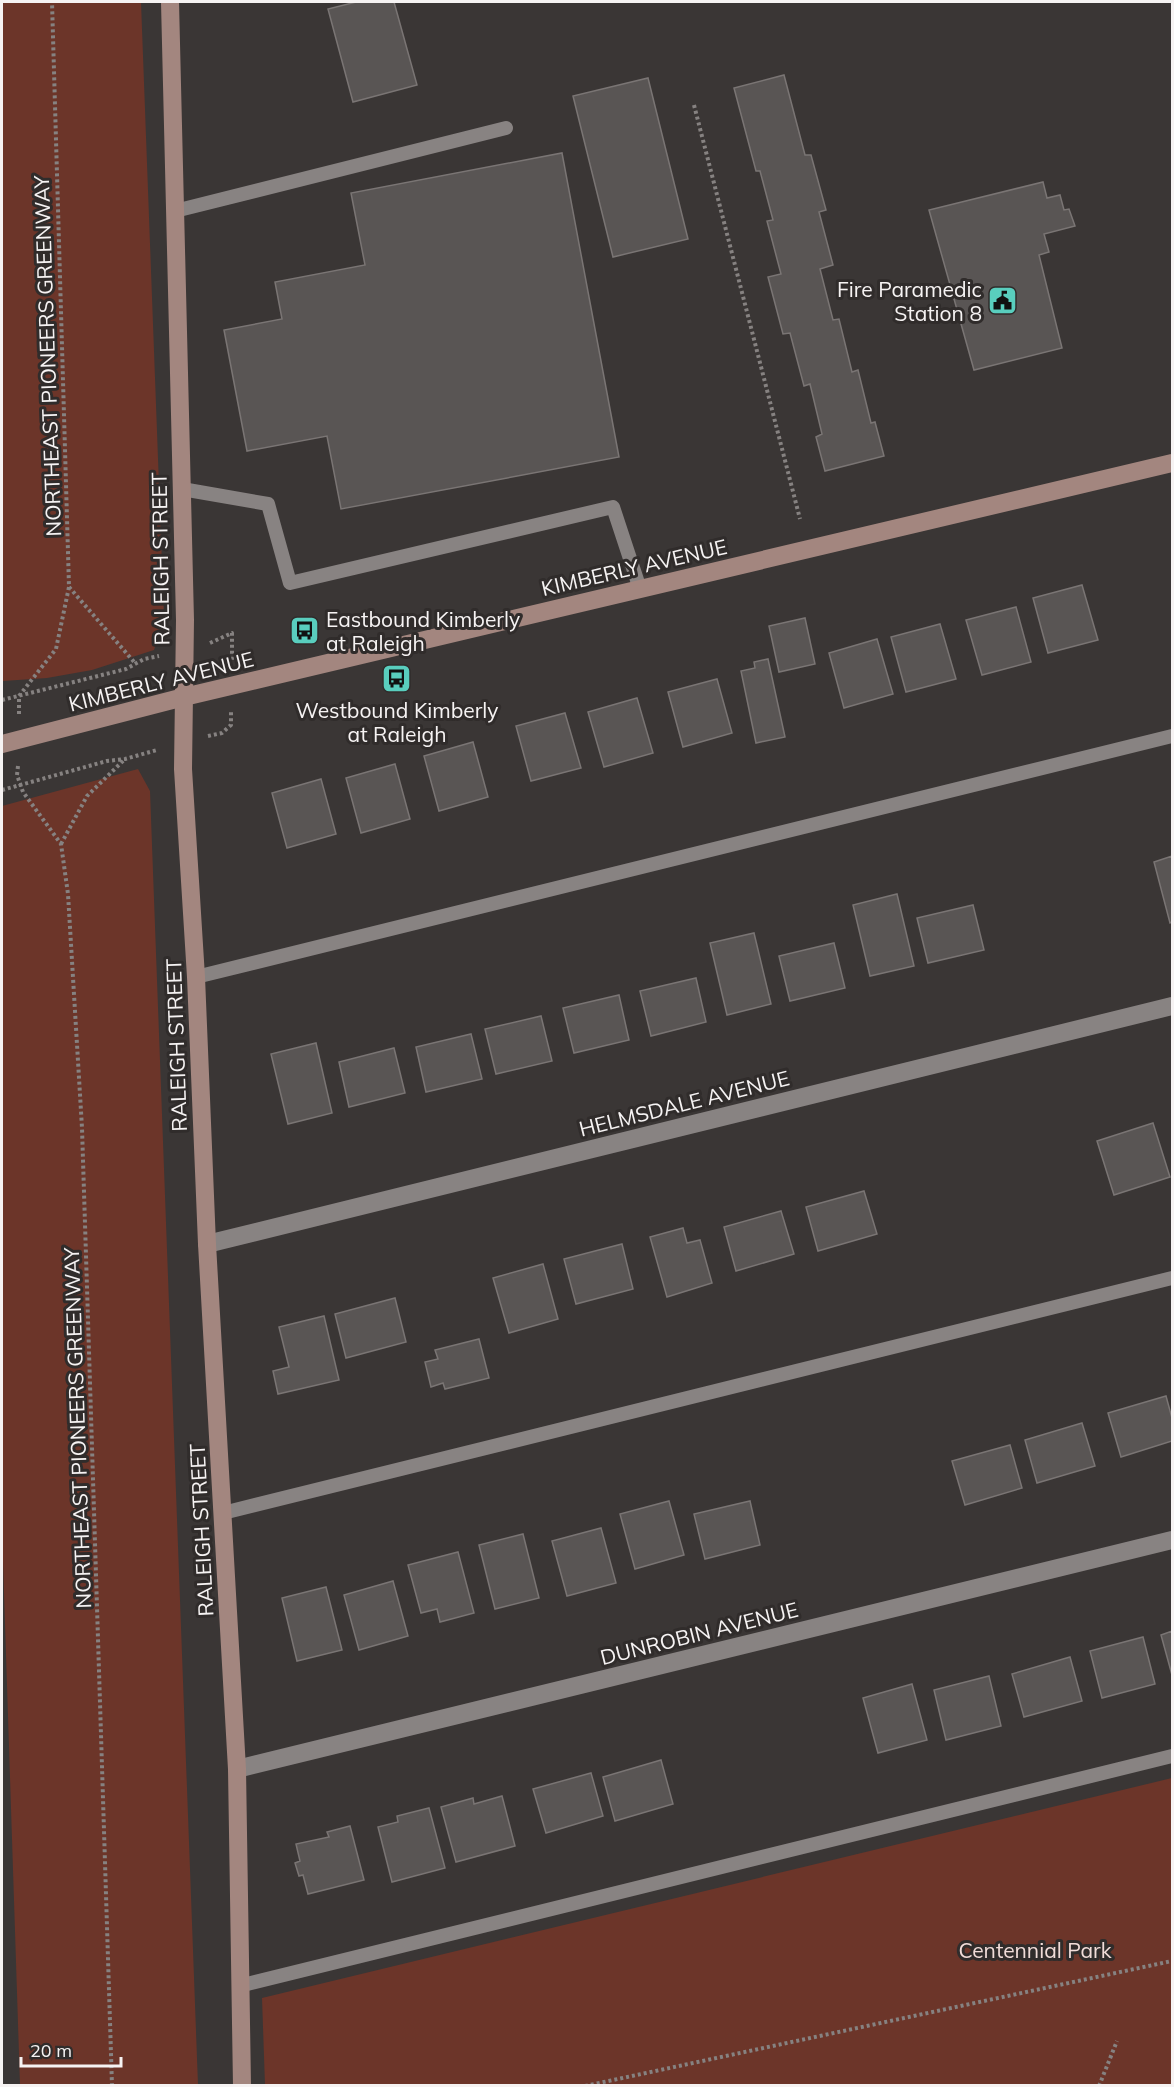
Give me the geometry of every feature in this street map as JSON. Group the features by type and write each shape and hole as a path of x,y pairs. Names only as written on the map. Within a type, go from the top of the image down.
{"street":[{"name":"RALEIGH STREET","path":"170,2 185,620 183,769 237,1769 242,2085"},
{"name":"KIMBERLY AVENUE","path":"2,744 184,698 1173,462"},
{"name":"HELMSDALE AVENUE","path":"207,1244 1173,1006"},
{"name":"DUNROBIN AVENUE","path":"237,1769 1173,1540"}],"lane":[{"path":"175,211 506,128"},
{"path":"182,489 268,504 290,583 613,507 640,589"},
{"path":"196,977 1173,736"},
{"path":"223,1513 1173,1278"},
{"path":"239,1986 1173,1756"}],"path":[{"name":"NORTHEAST PIONEERS GREENWAY","path":"2,699 19,696 56,649 69,587 52,2"},
{"path":"694,105 800,519"},
{"path":"69,587 135,663"},
{"path":"61,844 67,837 78,810 87,796 125,759"},
{"path":"2,790 19,784 17,775"},
{"name":"NORTHEAST PIONEERS GREENWAY","path":"19,784 61,844 68,894 82,1128 112,2085"},
{"path":"585,2085 1173,1961"},
{"path":"1098,2085 1117,2042"}],"green space":[{"path":"2,2 141,2 164,619 154,650 92,670 47,678 3,681 2,679"},
{"path":"138,769 150,791 198,2085 20,2085 2,1531 2,806"},
{"name":"Centennial Park","path":"1172,1778 1172,2085 265,2085 262,1998"}],"building":[{"path":"356,2 394,2 417,85 353,102 328,9"},
{"path":"784,75 805,155 811,155 826,210 819,212 833,265 820,269 833,320 839,319 852,372 858,370 871,423 875,422 884,456 825,471 816,437 822,434 810,384 804,386 790,333 783,334 768,277 781,274 767,221 773,220 760,171 756,171 734,88"},
{"path":"648,78 688,239 613,257 573,96"},
{"path":"562,153 619,457 341,509 327,436 247,451 224,330 282,319 275,282 365,265 351,193"},
{"name":"Fire Paramedic Station 8","path":"1043,182 1047,198 1060,195 1064,210 1069,209 1075,226 1044,234 1049,252 1039,255 1062,348 974,370 929,210"},
{"path":"1082,585 1098,640 1048,653 1033,598"},
{"path":"1016,607 1031,662 982,675 966,620"},
{"path":"805,618 815,664 779,672 769,626"},
{"path":"940,624 956,679 906,692 891,637"},
{"path":"877,639 893,694 844,708 829,653"},
{"path":"768,659 785,737 756,743 741,671 755,668 754,662"},
{"path":"717,679 732,733 683,747 668,692"},
{"path":"637,698 653,753 604,767 588,712"},
{"path":"565,713 581,768 531,781 516,726"},
{"path":"473,742 488,797 439,811 424,756"},
{"path":"395,764 410,819 361,833 346,778"},
{"path":"321,779 336,834 287,848 272,793"},
{"path":"1172,856 1172,922 1170,923 1154,862"},
{"path":"897,894 914,966 870,976 853,905"},
{"path":"973,905 984,950 928,963 917,918"},
{"path":"754,933 771,1004 727,1015 710,943"},
{"path":"834,943 845,988 790,1001 779,956"},
{"path":"696,978 706,1022 651,1036 640,991"},
{"path":"619,995 629,1040 574,1053 563,1008"},
{"path":"541,1016 552,1061 496,1074 485,1029"},
{"path":"471,1034 482,1079 426,1092 416,1047"},
{"path":"316,1043 332,1113 288,1124 271,1054"},
{"path":"394,1048 405,1093 349,1107 339,1062"},
{"path":"1153,1123 1170,1177 1114,1195 1097,1141"},
{"path":"864,1191 877,1234 818,1251 806,1207"},
{"path":"781,1211 794,1254 736,1271 724,1227"},
{"path":"683,1228 687,1243 700,1240 712,1283 667,1297 650,1237"},
{"path":"622,1244 633,1289 576,1304 564,1259"},
{"path":"543,1264 558,1319 509,1333 493,1278"},
{"path":"395,1298 406,1342 346,1358 335,1314"},
{"path":"324,1316 339,1380 278,1394 273,1371 289,1367 279,1327"},
{"path":"479,1339 489,1378 445,1389 443,1383 431,1387 425,1362 438,1359 435,1350"},
{"path":"1166,1396 1172,1418 1172,1441 1121,1457 1108,1413"},
{"path":"1082,1423 1095,1466 1037,1483 1025,1440"},
{"path":"1010,1445 1022,1488 965,1505 952,1461"},
{"path":"669,1501 684,1555 635,1569 620,1514"},
{"path":"750,1501 760,1545 705,1559 694,1514"},
{"path":"601,1528 616,1583 567,1596 552,1541"},
{"path":"523,1534 539,1598 495,1609 479,1545"},
{"path":"458,1552 474,1613 440,1622 437,1609 421,1613 408,1565"},
{"path":"393,1581 408,1636 359,1650 344,1595"},
{"path":"326,1587 342,1650 297,1661 282,1598"},
{"path":"1172,1631 1172,1675 1161,1635"},
{"path":"1143,1637 1155,1684 1102,1698 1090,1651"},
{"path":"1070,1657 1082,1701 1024,1717 1012,1674"},
{"path":"989,1676 1001,1726 946,1740 934,1690"},
{"path":"912,1684 927,1740 878,1753 863,1698"},
{"path":"661,1760 673,1804 615,1821 603,1777"},
{"path":"591,1773 603,1816 546,1833 533,1789"},
{"path":"502,1796 515,1846 456,1862 441,1807 473,1798 474,1804"},
{"path":"429,1808 445,1868 392,1882 378,1827 398,1822 397,1816"},
{"path":"350,1826 364,1880 308,1894 303,1875 299,1876 295,1863 300,1861 296,1844 329,1837 327,1832"}],"place":[{"name":"Fire Paramedic Station 8","path":"1003,301"},
{"name":"Eastbound Kimberly at Raleigh","path":"305,631"},
{"name":"Westbound Kimberly at Raleigh","path":"397,679"}]}
